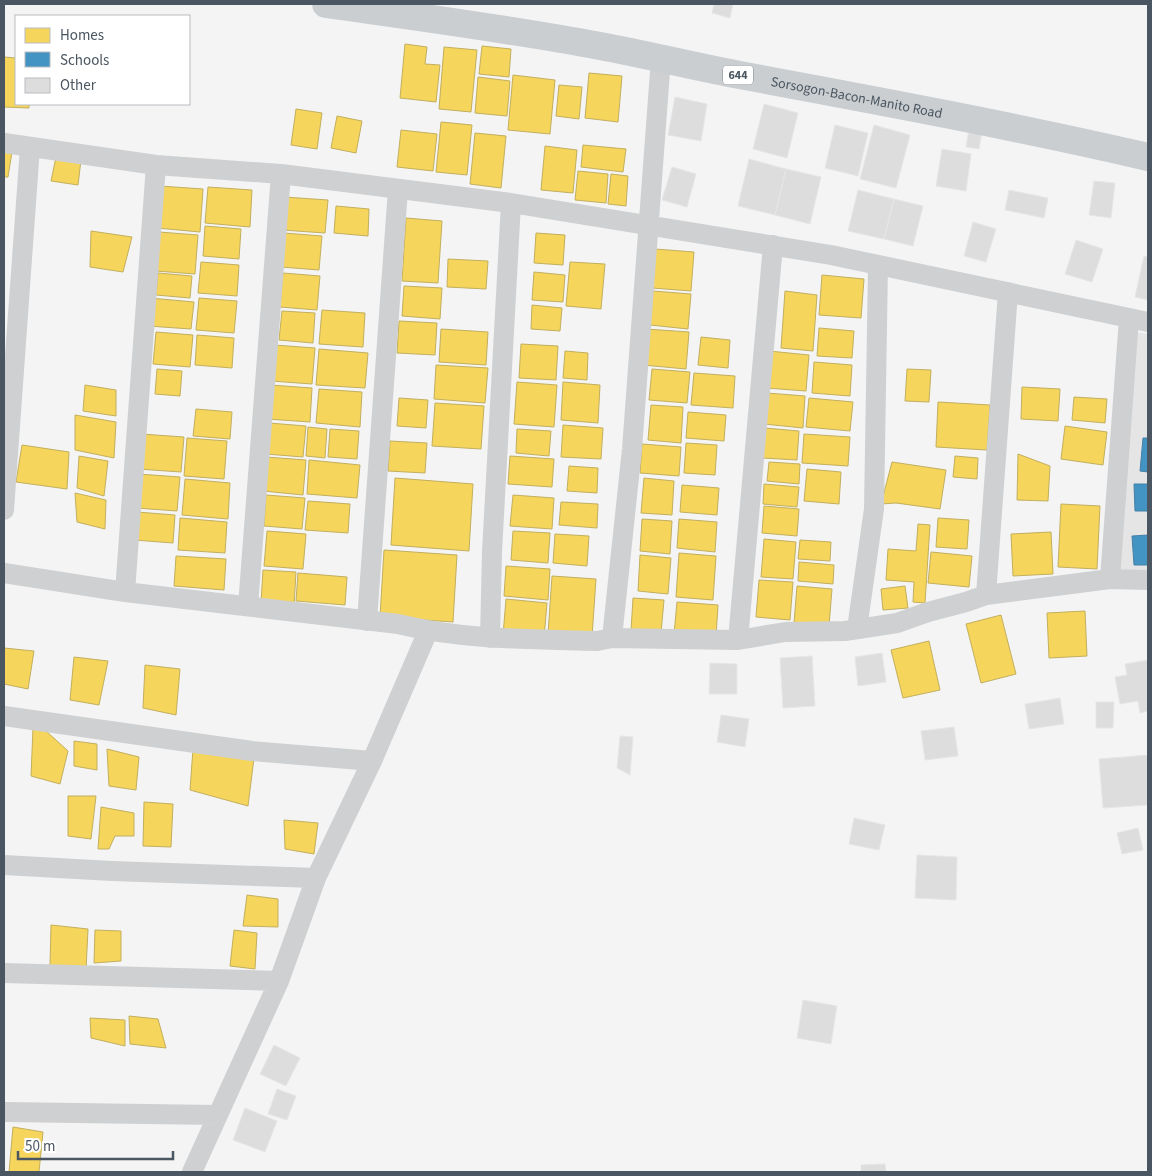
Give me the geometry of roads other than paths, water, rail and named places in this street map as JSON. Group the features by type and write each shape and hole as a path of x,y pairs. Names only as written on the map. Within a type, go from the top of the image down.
{"main road":[{"name":"Sorsogon-Bacon-Manito Road","path":"326,4 512,30 949,114 1068,138 1148,157"}],"street":[{"path":"612,638 632,449 661,58"},
{"path":"4,143 156,165 281,174 511,202 831,255 1148,322"},
{"path":"4,510 30,147"},
{"path":"125,592 156,165"},
{"path":"248,606 281,174"},
{"path":"367,620 398,189"},
{"path":"490,638 492,552 511,202"},
{"path":"738,640 773,246"},
{"path":"856,629 874,509 878,266"},
{"path":"986,594 1008,292"},
{"path":"1110,579 1128,318"},
{"path":"4,573 125,592 398,624 428,631 490,638 597,641 612,638 738,640 785,632 845,631 896,622 966,602 986,594 1110,579 1148,580"},
{"path":"192,1172 279,981 316,878 372,761 428,631"},
{"path":"4,716 252,751 372,761"},
{"path":"4,865 316,878"},
{"path":"4,973 279,981"},
{"path":"4,1112 218,1115"}]}
